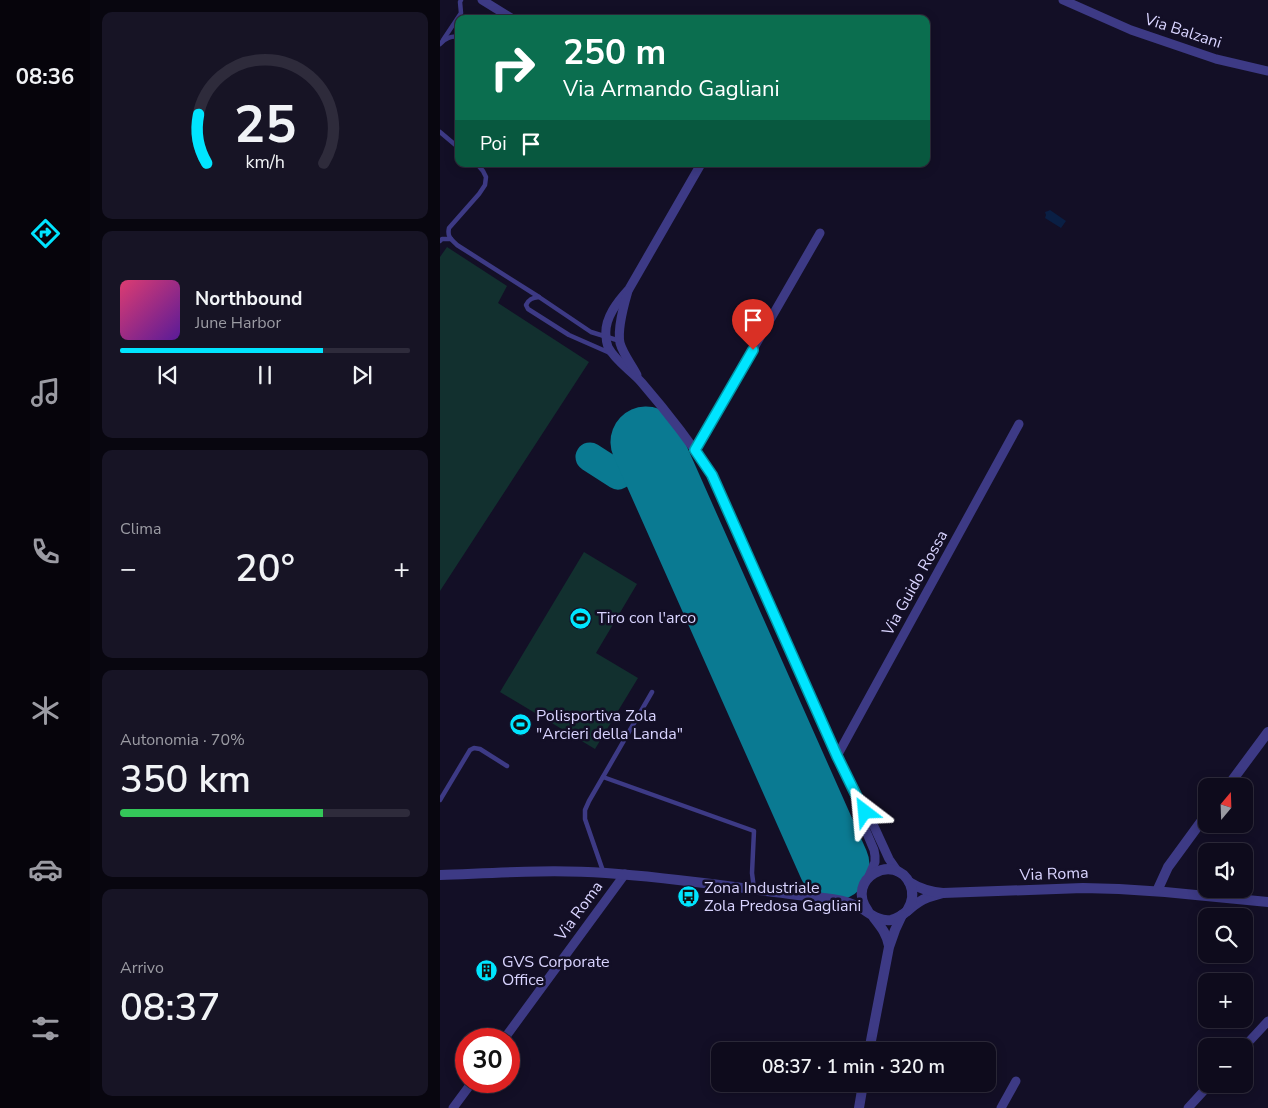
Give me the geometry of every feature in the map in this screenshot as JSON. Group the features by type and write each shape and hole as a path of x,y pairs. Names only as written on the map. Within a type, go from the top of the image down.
{"street":[{"path":"482,0 500,15"},
{"name":"Via Balzani","path":"1063,0 1131,30 1216,59 1268,71"},
{"path":"641,382 618,361 608,346 606,336 608,321 618,301 629,289 699,167"},
{"path":"695,450 820,233"},
{"path":"629,289 621,318 620,341 624,352 641,382 695,450 712,475 837,756 889,859 898,872"},
{"name":"Via Guido Rossa","path":"837,756 1019,424"},
{"path":"1234,778 1268,732"},
{"path":"859,801 863,824 875,856 875,862 862,890 862,900 865,908 887,935 889,947"},
{"path":"1161,892 1168,867 1198,826"},
{"path":"869,876 884,869 898,872"},
{"name":"Via Roma","path":"440,875 530,871 625,874 830,898 858,906 884,920 891,920 924,899 944,893"},
{"name":"Via Roma","path":"898,872 918,887 944,893 1083,888 1161,892 1268,902"},
{"name":"Via Roma","path":"512,1028 625,874"},
{"path":"871,1042 889,947 895,930 911,903 912,895 909,882"},
{"name":"Via Roma","path":"830,898 849,897 862,890"},
{"path":"1252,1038 1268,1021"},
{"path":"1001,1108 1016,1081"},
{"path":"859,1108 862,1092"},
{"path":"453,1108 464,1093"},
{"path":"1188,1108 1202,1093"}],"lane":[{"path":"460,15 461,0"},
{"path":"441,42 455,22"},
{"path":"441,42 455,36"},
{"path":"440,132 455,145"},
{"path":"480,167 486,177 485,185 449,228 448,234 451,239 457,245 539,296 591,332 620,341"},
{"path":"440,241 451,239"},
{"path":"539,296 528,301 526,305 528,308 569,335 614,354"},
{"path":"603,873 586,819 585,810 652,692"},
{"path":"440,800 470,750 480,749 507,766"},
{"path":"603,777 754,831 752,873 754,890"}],"green space":[{"path":"447,247 507,286 498,303 589,362 440,591 440,257"},
{"name":"Tiro con l'arco","path":"584,552 637,584 596,653 638,678 595,749 500,692"}],"water":[{"path":"1050,210 1066,221 1061,228 1045,218 1045,212"}],"taxiway":[{"path":"590,457 618,475 652,457"}],"runway":[{"path":"646,442 834,865"}],"place":[{"name":"Tiro con l'arco","path":"581,618"},
{"name":"Polisportiva Zola \"Arcieri della Landa\"","path":"520,725"},
{"name":"Zona Industriale Zola Predosa Gagliani","path":"688,897"},
{"name":"GVS Corporate Office","path":"486,971"}],"route":[{"path":"753,350 695,450 712,475 837,756 865,812"}]}
